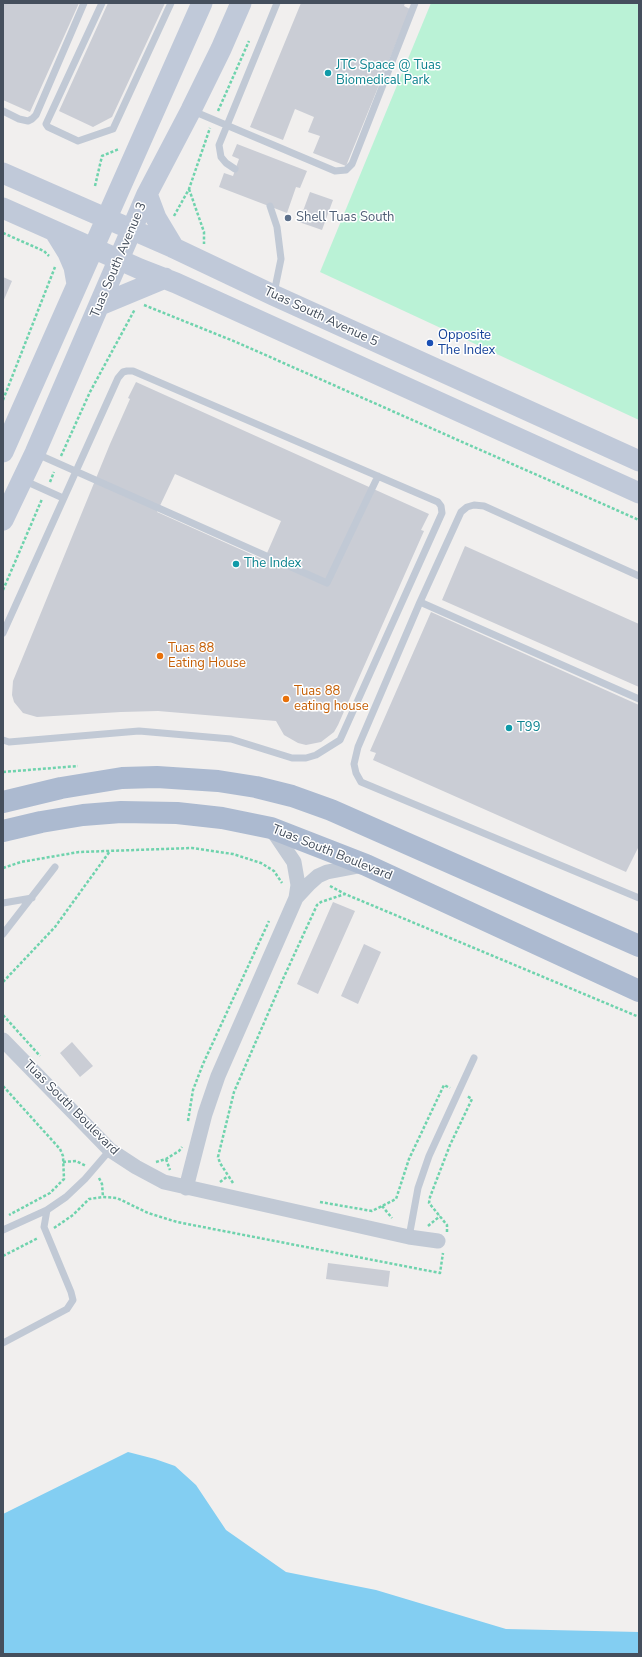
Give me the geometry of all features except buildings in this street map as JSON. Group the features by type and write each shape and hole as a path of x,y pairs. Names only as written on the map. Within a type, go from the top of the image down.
{"main road":[{"path":"3,452 92,248 202,3"},
{"name":"Tuas South Avenue 3","path":"3,520 35,453 133,230 147,194 191,110 221,49 241,3"},
{"name":"Tuas South Avenue 5","path":"3,173 174,248 273,295 639,462"},
{"path":"75,205 101,196 122,181"},
{"path":"147,194 156,218 174,248"},
{"path":"3,208 92,248 165,278 639,493"},
{"path":"55,232 68,253 74,267 77,284"},
{"path":"100,305 165,278"},
{"path":"3,802 61,788 122,778 157,777 218,781 256,787 292,796 331,810 639,946"},
{"path":"3,791 27,797"},
{"name":"Tuas South Boulevard","path":"3,831 55,819 121,812 177,813 222,818 271,828 366,865 639,991"}],"street":[{"path":"186,1188 205,1114 218,1076 296,898 298,885 294,862 271,828"},
{"path":"296,898 318,876 327,872 366,865"},
{"name":"Tuas South Boulevard","path":"3,1040 110,1150 149,1175 164,1182 409,1237 438,1241"}],"lane":[{"path":"3,111 23,120 32,119 36,115 84,3"},
{"path":"102,3 46,124 48,127 78,141 112,129 171,3"},
{"path":"235,169 226,163 221,157 219,145 277,3"},
{"path":"191,110 335,171 346,170 352,164 414,3"},
{"path":"270,206 277,227 281,259 273,295"},
{"path":"3,633 118,378 123,372 133,370 438,502 441,506 442,513 340,740 334,746 316,756 292,758 231,739 139,731 9,742 3,740"},
{"path":"35,453 327,583 378,476"},
{"path":"22,480 63,498"},
{"path":"639,576 484,506 474,505 467,507 461,512 420,602 358,747 354,764 356,773 361,782 639,898"},
{"path":"420,602 639,699"},
{"path":"3,934 55,866"},
{"path":"3,903 32,898"},
{"path":"409,1237 418,1188 429,1156 474,1058"},
{"path":"3,1230 48,1210 76,1189 110,1150"},
{"path":"3,1343 67,1309 73,1300 44,1228 48,1210"}],"path":[{"path":"173,223 175,212 189,188 214,119 250,39"},
{"path":"189,188 204,232 203,245"},
{"path":"3,233 44,251 53,260 56,266 3,400"},
{"path":"197,242 210,248"},
{"path":"3,590 90,392 132,316 137,303"},
{"path":"143,305 236,342 639,520"},
{"path":"3,772 17,771"},
{"path":"3,868 21,862 79,852 192,848 233,854 261,863 274,871 282,881 283,886"},
{"path":"3,982 54,927 110,851"},
{"path":"234,1184 220,1163 218,1157 234,1092 296,951 317,905 320,902 345,894 639,1017"},
{"path":"187,1122 193,1090 203,1064 270,919"},
{"path":"3,1014 41,1058"},
{"path":"316,1201 372,1211 396,1199 409,1159 444,1085 458,1091"},
{"path":"3,1086 60,1149 63,1156 64,1179 50,1193 3,1218"},
{"path":"152,1162 158,1162 166,1159 179,1151 182,1145"}],"green space":[{"path":"431,3 639,3 639,420 320,272"}],"water":[{"path":"128,1452 175,1466 196,1485 226,1530 286,1572 376,1590 506,1629 639,1632 639,1654 3,1654 3,1514"}],"place":[{"name":"JTC Space @ Tuas Biomedical Park","path":"328,73"},
{"name":"Shell Tuas South","path":"288,218"},
{"name":"Opposite The Index","path":"430,343"},
{"name":"The Index","path":"236,564"},
{"name":"Tuas 88 Eating House","path":"160,656"},
{"name":"Tuas 88 eating house","path":"286,699"},
{"name":"T99","path":"509,728"}]}
